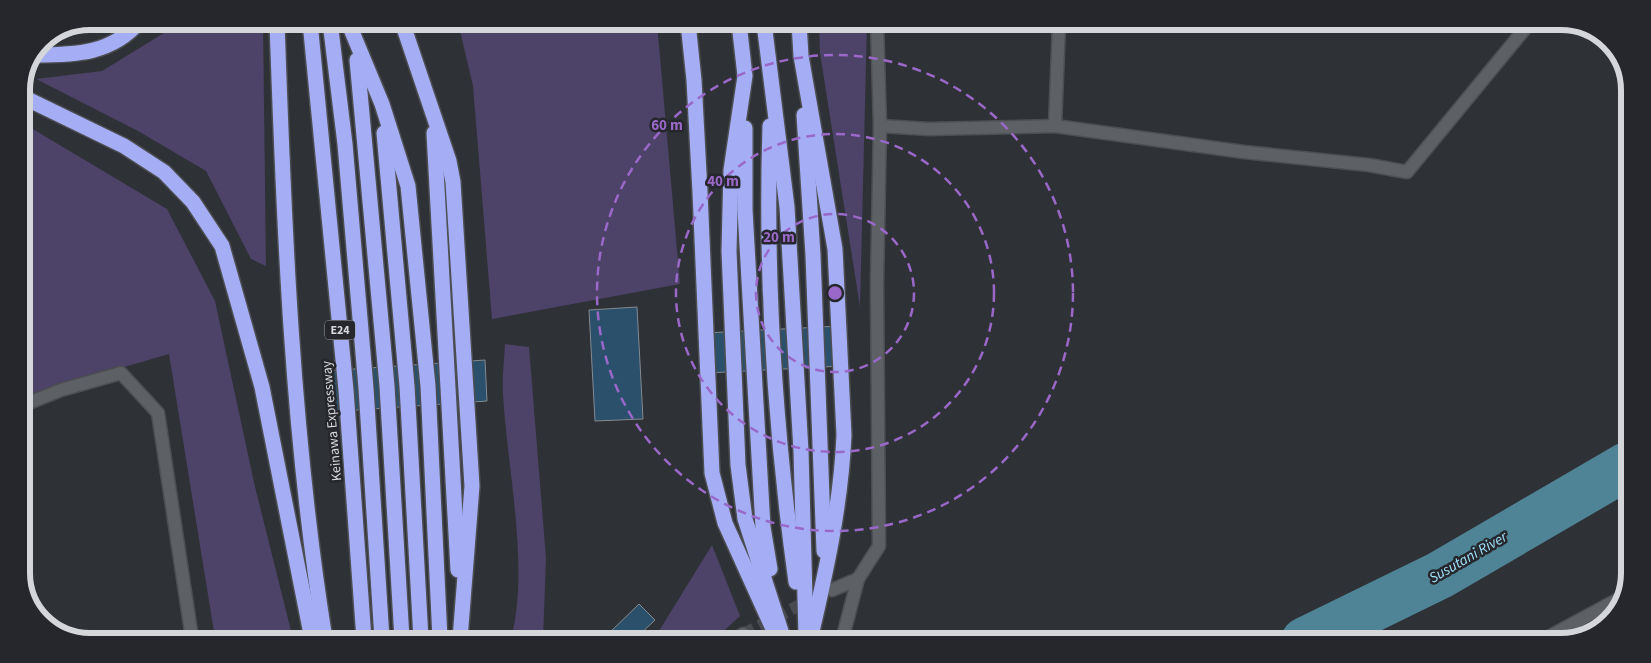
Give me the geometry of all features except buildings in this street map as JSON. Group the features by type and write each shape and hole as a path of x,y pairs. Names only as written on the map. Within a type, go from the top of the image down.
{"highway":[{"path":"42,55 66,55 97,50 128,35 132,30"},
{"path":"277,30 285,246 295,394 314,568 325,633"},
{"name":"Keinawa Expressway","path":"311,30 346,390 364,633"},
{"path":"331,30 345,144 366,388 382,633"},
{"path":"351,30 382,104 408,186 428,386 440,633"},
{"path":"405,30 413,48 449,161 453,182 467,380 472,486 461,633"},
{"path":"688,30 700,192 712,473 725,524 775,633"},
{"path":"740,30 745,76 745,210 763,528 781,633"},
{"path":"765,30 788,207 800,451 805,633"},
{"path":"799,30 813,264 828,584"},
{"path":"356,46 387,386 402,633"},
{"path":"801,56 835,249 844,435 843,464 828,584 812,633"},
{"path":"745,76 731,170 729,251 738,465 745,519 776,610"},
{"path":"771,77 768,206 769,262 777,393 789,531 804,633"},
{"path":"30,100 124,146 164,172 193,202 222,246 262,387 311,633"},
{"path":"382,104 406,386 421,633"}],"street":[{"path":"844,633 858,579 879,546 877,283 880,126 877,30"},
{"path":"1056,126 1059,30"},
{"path":"880,126 929,129 1056,126 1244,152 1368,165 1407,172 1524,30"},
{"path":"30,402 61,390 122,373 158,413 191,633"},
{"path":"828,584 858,579"},
{"path":"1556,633 1613,602"}],"shaded area":[{"path":"169,30 263,30 266,266 251,259 206,171 138,131 36,79 102,71"},
{"path":"460,30 658,30 680,284 492,319 473,86"},
{"path":"819,30 867,30 860,307 820,53"},
{"path":"30,127 167,209 215,301 255,487 292,633 214,633 169,354 30,394"},
{"path":"505,344 529,347 546,558 543,633 512,633 516,611 518,550 505,423 503,376"},
{"path":"712,545 740,616 722,633 658,633"}],"waterway":[{"name":"Susutani River","path":"1321,633 1440,575 1621,469"}],"tunnel":[{"path":"745,633 812,599"}]}
